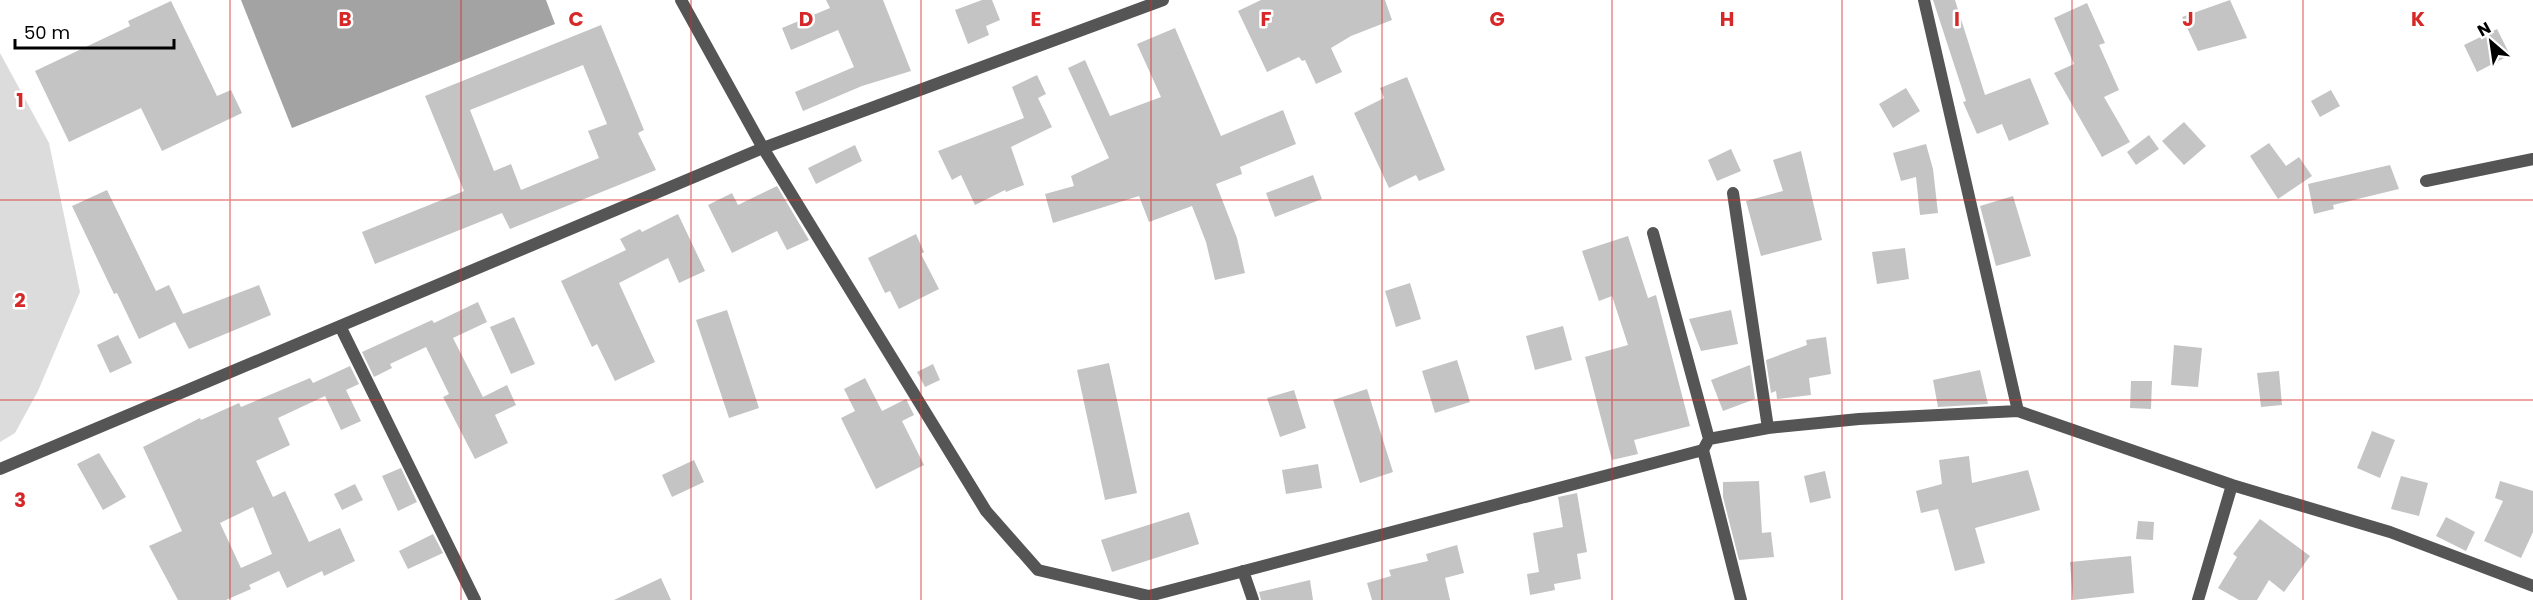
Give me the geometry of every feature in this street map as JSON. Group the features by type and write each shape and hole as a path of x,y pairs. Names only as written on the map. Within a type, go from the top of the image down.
{"street":[{"path":"681,0 763,148 986,511 1038,570 1149,596 1768,428 1859,419 2018,411 2232,485 2390,532 2533,586"},
{"path":"0,469 763,148 1163,0"},
{"path":"1924,0 2018,411"},
{"path":"2426,181 2533,159"},
{"path":"1733,193 1768,428"},
{"path":"1653,232 1706,445 1741,600"},
{"path":"340,326 475,600"},
{"path":"2198,600 2232,485"},
{"path":"1243,571 1253,600"}],"shaded area":[{"path":"241,0 546,0 555,24 292,128"},
{"path":"0,53 49,143 80,292 38,391 15,433 0,442"}],"building":[{"path":"826,0 883,0 911,71 862,86 803,111 795,92 854,67 838,30 791,50 782,28 830,8"},
{"path":"982,0 992,0 1000,20 986,26 989,35 968,44 955,10"},
{"path":"1261,0 1385,0 1392,20 1351,36 1331,48 1342,72 1316,84 1305,60 1302,61 1299,57 1267,72 1238,11"},
{"path":"1933,0 1955,0 1985,95 2030,78 2049,124 2009,141 2002,124 1977,134 1963,102 1966,101"},
{"path":"2230,0 2247,38 2198,51 2182,17"},
{"path":"171,1 217,96 231,90 242,113 162,151 141,108 69,142 35,71 130,26 128,21"},
{"path":"2087,3 2105,43 2099,45 2119,90 2104,97 2130,142 2102,157 2054,73 2074,64 2054,18"},
{"path":"601,25 644,130 638,133 656,170 510,229 502,213 375,264 362,232 464,191 425,96","holes":["583,65 607,124 588,131 599,158 521,190 511,164 494,171 470,110"]},
{"path":"1175,28 1221,136 1283,110 1296,144 1240,167 1242,174 1216,184 1237,238 1245,273 1215,280 1206,242 1192,206 1149,222 1139,196 1053,223 1045,194 1074,186 1071,176 1109,158 1068,68 1085,60 1110,116 1161,97 1137,44"},
{"path":"2497,29 2510,55 2477,72 2464,45"},
{"path":"1037,75 1046,94 1038,98 1052,127 1011,147 1024,185 1006,192 1005,190 975,205 961,175 952,180 938,151 1024,118 1012,87"},
{"path":"1407,77 1445,170 1419,181 1416,175 1389,188 1354,113 1384,98 1380,88"},
{"path":"1906,88 1920,111 1893,128 1879,104"},
{"path":"2331,90 2340,106 2320,117 2311,101"},
{"path":"2184,122 2206,146 2184,165 2162,141"},
{"path":"2149,135 2159,149 2136,165 2127,152"},
{"path":"2269,143 2286,166 2299,157 2312,176 2278,199 2250,156"},
{"path":"1926,144 1933,169 1938,213 1920,215 1916,177 1901,181 1893,153"},
{"path":"855,145 862,161 816,184 808,168"},
{"path":"1731,149 1741,171 1717,181 1708,160"},
{"path":"1801,151 1822,240 1761,256 1746,201 1783,191 1773,160"},
{"path":"2390,165 2399,189 2333,205 2334,209 2314,214 2308,184"},
{"path":"1313,175 1322,199 1275,217 1266,193"},
{"path":"777,186 809,240 787,250 777,231 732,253 708,205 732,193 738,205"},
{"path":"107,190 156,291 169,285 183,314 259,285 271,315 189,349 175,322 139,339 117,293 114,294 72,206"},
{"path":"2013,196 2031,256 1996,266 1980,206"},
{"path":"678,214 705,271 679,283 668,258 619,283 655,362 615,381 597,344 592,347 561,281 626,250 620,239 640,229 642,232"},
{"path":"916,234 924,252 921,254 939,289 899,309 890,291 885,293 868,258"},
{"path":"1628,236 1648,298 1656,295 1690,426 1634,440 1638,454 1612,460 1585,357 1628,345 1612,296 1599,301 1582,251"},
{"path":"1905,248 1909,279 1877,284 1872,252"},
{"path":"1410,283 1421,319 1396,327 1385,291"},
{"path":"478,302 487,322 453,338 483,397 507,385 516,405 495,415 508,443 475,459 443,397 449,394 426,347 390,364 392,368 374,377 362,352 432,320 434,323"},
{"path":"727,310 759,408 729,418 696,320"},
{"path":"1731,310 1738,344 1701,351 1689,319"},
{"path":"514,317 535,364 511,374 490,327"},
{"path":"1563,326 1572,360 1535,370 1526,336"},
{"path":"118,335 132,363 110,373 97,345"},
{"path":"1826,337 1831,374 1809,378 1811,395 1777,399 1776,391 1771,393 1766,360 1807,345 1806,340"},
{"path":"2174,345 2202,348 2198,387 2171,385"},
{"path":"1457,360 1470,402 1435,413 1422,371"},
{"path":"1109,363 1137,493 1105,500 1077,370"},
{"path":"933,364 940,380 925,387 917,372"},
{"path":"1750,365 1755,399 1723,411 1711,380"},
{"path":"350,366 359,384 346,390 361,421 341,430 325,396 278,418 290,445 256,461 273,497 285,491 309,542 340,528 355,561 324,576 322,571 287,588 279,571 249,585 251,589 226,600 178,600 149,546 182,531 143,447 200,418 201,420 239,403 241,407 310,378 313,383","holes":["253,507 272,554 241,568 220,523"]},
{"path":"1980,370 1988,404 1938,407 1933,380"},
{"path":"2279,371 2282,405 2261,407 2257,373"},
{"path":"865,378 882,411 906,399 914,415 902,421 924,465 876,489 841,418 855,411 844,389"},
{"path":"2131,381 2152,381 2151,409 2130,408"},
{"path":"1367,389 1393,472 1360,483 1333,400"},
{"path":"1294,390 1306,428 1280,437 1267,398"},
{"path":"2372,431 2395,440 2380,478 2357,468"},
{"path":"99,453 126,497 103,510 77,464"},
{"path":"1969,456 1972,483 2028,470 2040,510 1975,528 1985,563 1955,571 1938,509 1921,513 1916,491 1942,484 1939,460"},
{"path":"694,460 704,482 672,497 662,475"},
{"path":"1318,464 1322,488 1286,494 1282,470"},
{"path":"401,468 417,502 398,511 382,476"},
{"path":"1825,471 1831,498 1810,503 1804,476"},
{"path":"2401,476 2428,483 2419,516 2391,509"},
{"path":"1759,481 1762,533 1771,532 1774,557 1739,560 1723,497 1723,482"},
{"path":"2500,481 2533,491 2533,532 2521,558 2484,541 2503,501 2495,498"},
{"path":"355,484 363,500 342,510 334,494"},
{"path":"1577,493 1587,552 1577,554 1581,579 1554,584 1555,590 1530,595 1527,574 1539,572 1533,533 1563,527 1558,497"},
{"path":"1189,512 1199,544 1112,572 1101,540"},
{"path":"2446,517 2475,532 2466,551 2436,536"},
{"path":"2260,519 2310,556 2284,592 2269,580 2257,600 2239,600 2218,588 2237,557 2233,554"},
{"path":"2138,521 2154,522 2153,540 2136,539"},
{"path":"433,534 443,553 408,569 399,551"},
{"path":"1457,545 1464,573 1445,578 1450,600 1372,600 1367,583 1391,576 1389,570 1428,561 1426,554"},
{"path":"2131,556 2134,593 2073,600 2070,562"},
{"path":"661,578 671,600 614,600"},
{"path":"1310,580 1313,600 1261,600 1259,592"}]}
